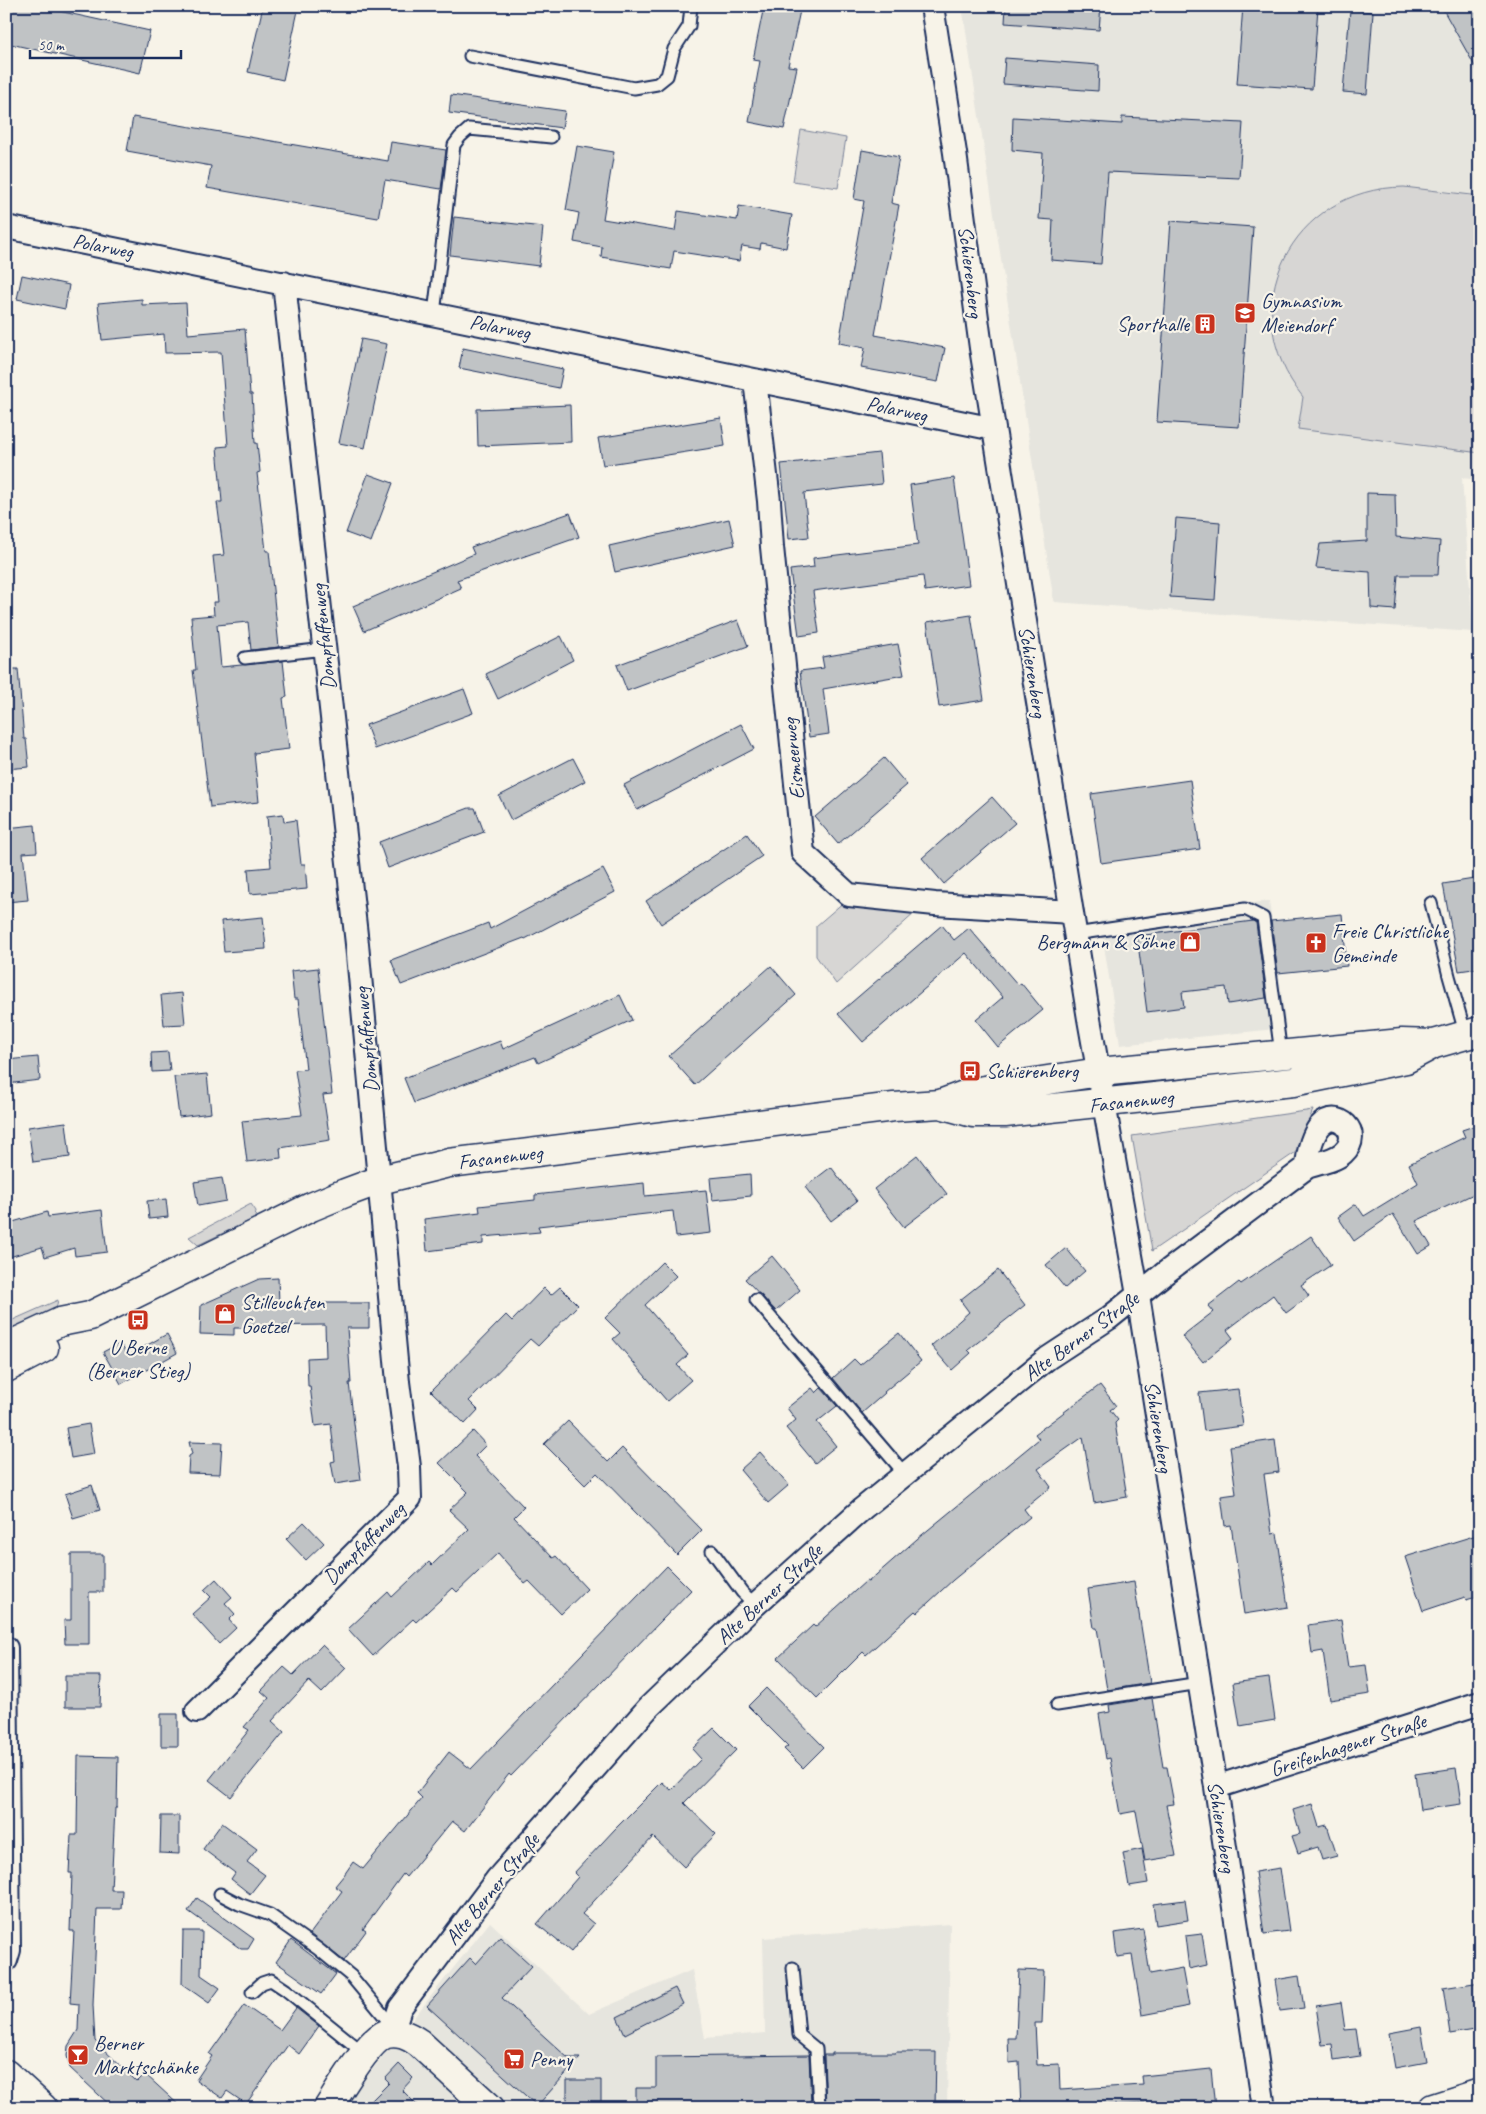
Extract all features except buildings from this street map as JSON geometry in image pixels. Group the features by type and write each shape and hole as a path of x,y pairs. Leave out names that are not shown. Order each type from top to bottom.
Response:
{"main road":[{"path":"1321,1064 1402,1043 1434,1044 1473,1034"},
{"name":"Fasanenweg","path":"6,1368 66,1337 90,1316 311,1207 380,1180 449,1163 894,1107 940,1104 972,1092 1099,1072 1281,1054 1321,1064"},
{"name":"Fasanenweg","path":"940,1104 972,1113 1005,1113 1105,1104 1266,1086 1321,1064"},
{"name":"Fasanenweg","path":"6,1347 60,1322 90,1316"},
{"path":"328,2108 376,2040 386,2034 398,2033 408,2035 419,2043 490,2108"},
{"path":"6,2074 43,2108"},
{"path":"1434,2108 1480,2093"}],"street":[{"name":"Schierenberg","path":"932,6 955,152 972,287 994,428 1075,934 1138,1295 1200,1683 1264,2108"},
{"name":"Polarweg","path":"6,227 994,428"},
{"name":"Dompfaffenweg","path":"196,1711 410,1498 409,1466 397,1373 357,944 284,283"},
{"name":"Eismeerweg","path":"755,380 769,501 803,853 849,895 934,904 1072,912"},
{"name":"Alte Berner Straße","path":"398,2033 396,2020 400,2008 497,1879 648,1708 755,1605 862,1509 1048,1358 1109,1318 1307,1166"},
{"path":"6,1648 9,1950 6,1960"},
{"name":"Greifenhagener Straße","path":"1216,1787 1480,1703"}],"lane":[{"path":"470,56 634,88 657,84 667,76 674,48 688,26 691,6"},
{"path":"434,314 454,145 469,130 551,137"},
{"path":"246,658 325,649"},
{"path":"1431,903 1449,976 1473,1034"},
{"path":"1075,934 1245,909 1263,918 1281,1054"},
{"path":"756,1300 905,1474"},
{"path":"712,1551 742,1592 755,1605"},
{"path":"1057,1705 1200,1683"},
{"path":"220,1894 239,1904 270,1915 318,1948 352,1976 398,2033"},
{"path":"793,1968 799,2035 816,2049 819,2108"},
{"path":"252,1992 262,1983 271,1980 294,1995 365,2054"}],"shaded area":[{"name":"Gymnasium Meiendorf","path":"962,6 1480,6 1480,480 1462,478 1473,632 1054,602"},
{"path":"801,130 846,138 838,188 793,181"},
{"path":"1404,187 1480,196 1480,453 1298,429 1303,397 1282,362 1273,327 1274,292 1284,259 1303,230 1330,208 1364,193"},
{"path":"845,901 916,912 836,984 816,956 816,926"},
{"path":"1269,901 1286,1028 1120,1045 1100,921"},
{"path":"1313,1110 1296,1152 1152,1251 1132,1136"},
{"path":"251,1204 256,1211 255,1218 198,1245 189,1237"},
{"path":"58,1300 56,1309 6,1334 6,1323"},
{"path":"490,1922 589,2014 692,1970 705,2038 765,2033 763,1938 950,1924 947,2108 342,2108"}],"place":[{"name":"Gymnasium Meiendorf","path":"1245,313"},
{"name":"Sporthalle","path":"1205,324"},
{"name":"Bergmann & Söhne","path":"1190,942"},
{"name":"Freie Christliche Gemeinde","path":"1316,943"},
{"name":"Schierenberg","path":"970,1071"},
{"name":"Stilleuchten Goetzel","path":"225,1314"},
{"name":"U Berne (Berner Stieg)","path":"138,1320"},
{"name":"Berner Marktschänke","path":"78,2055"},
{"name":"Penny","path":"514,2059"}]}
